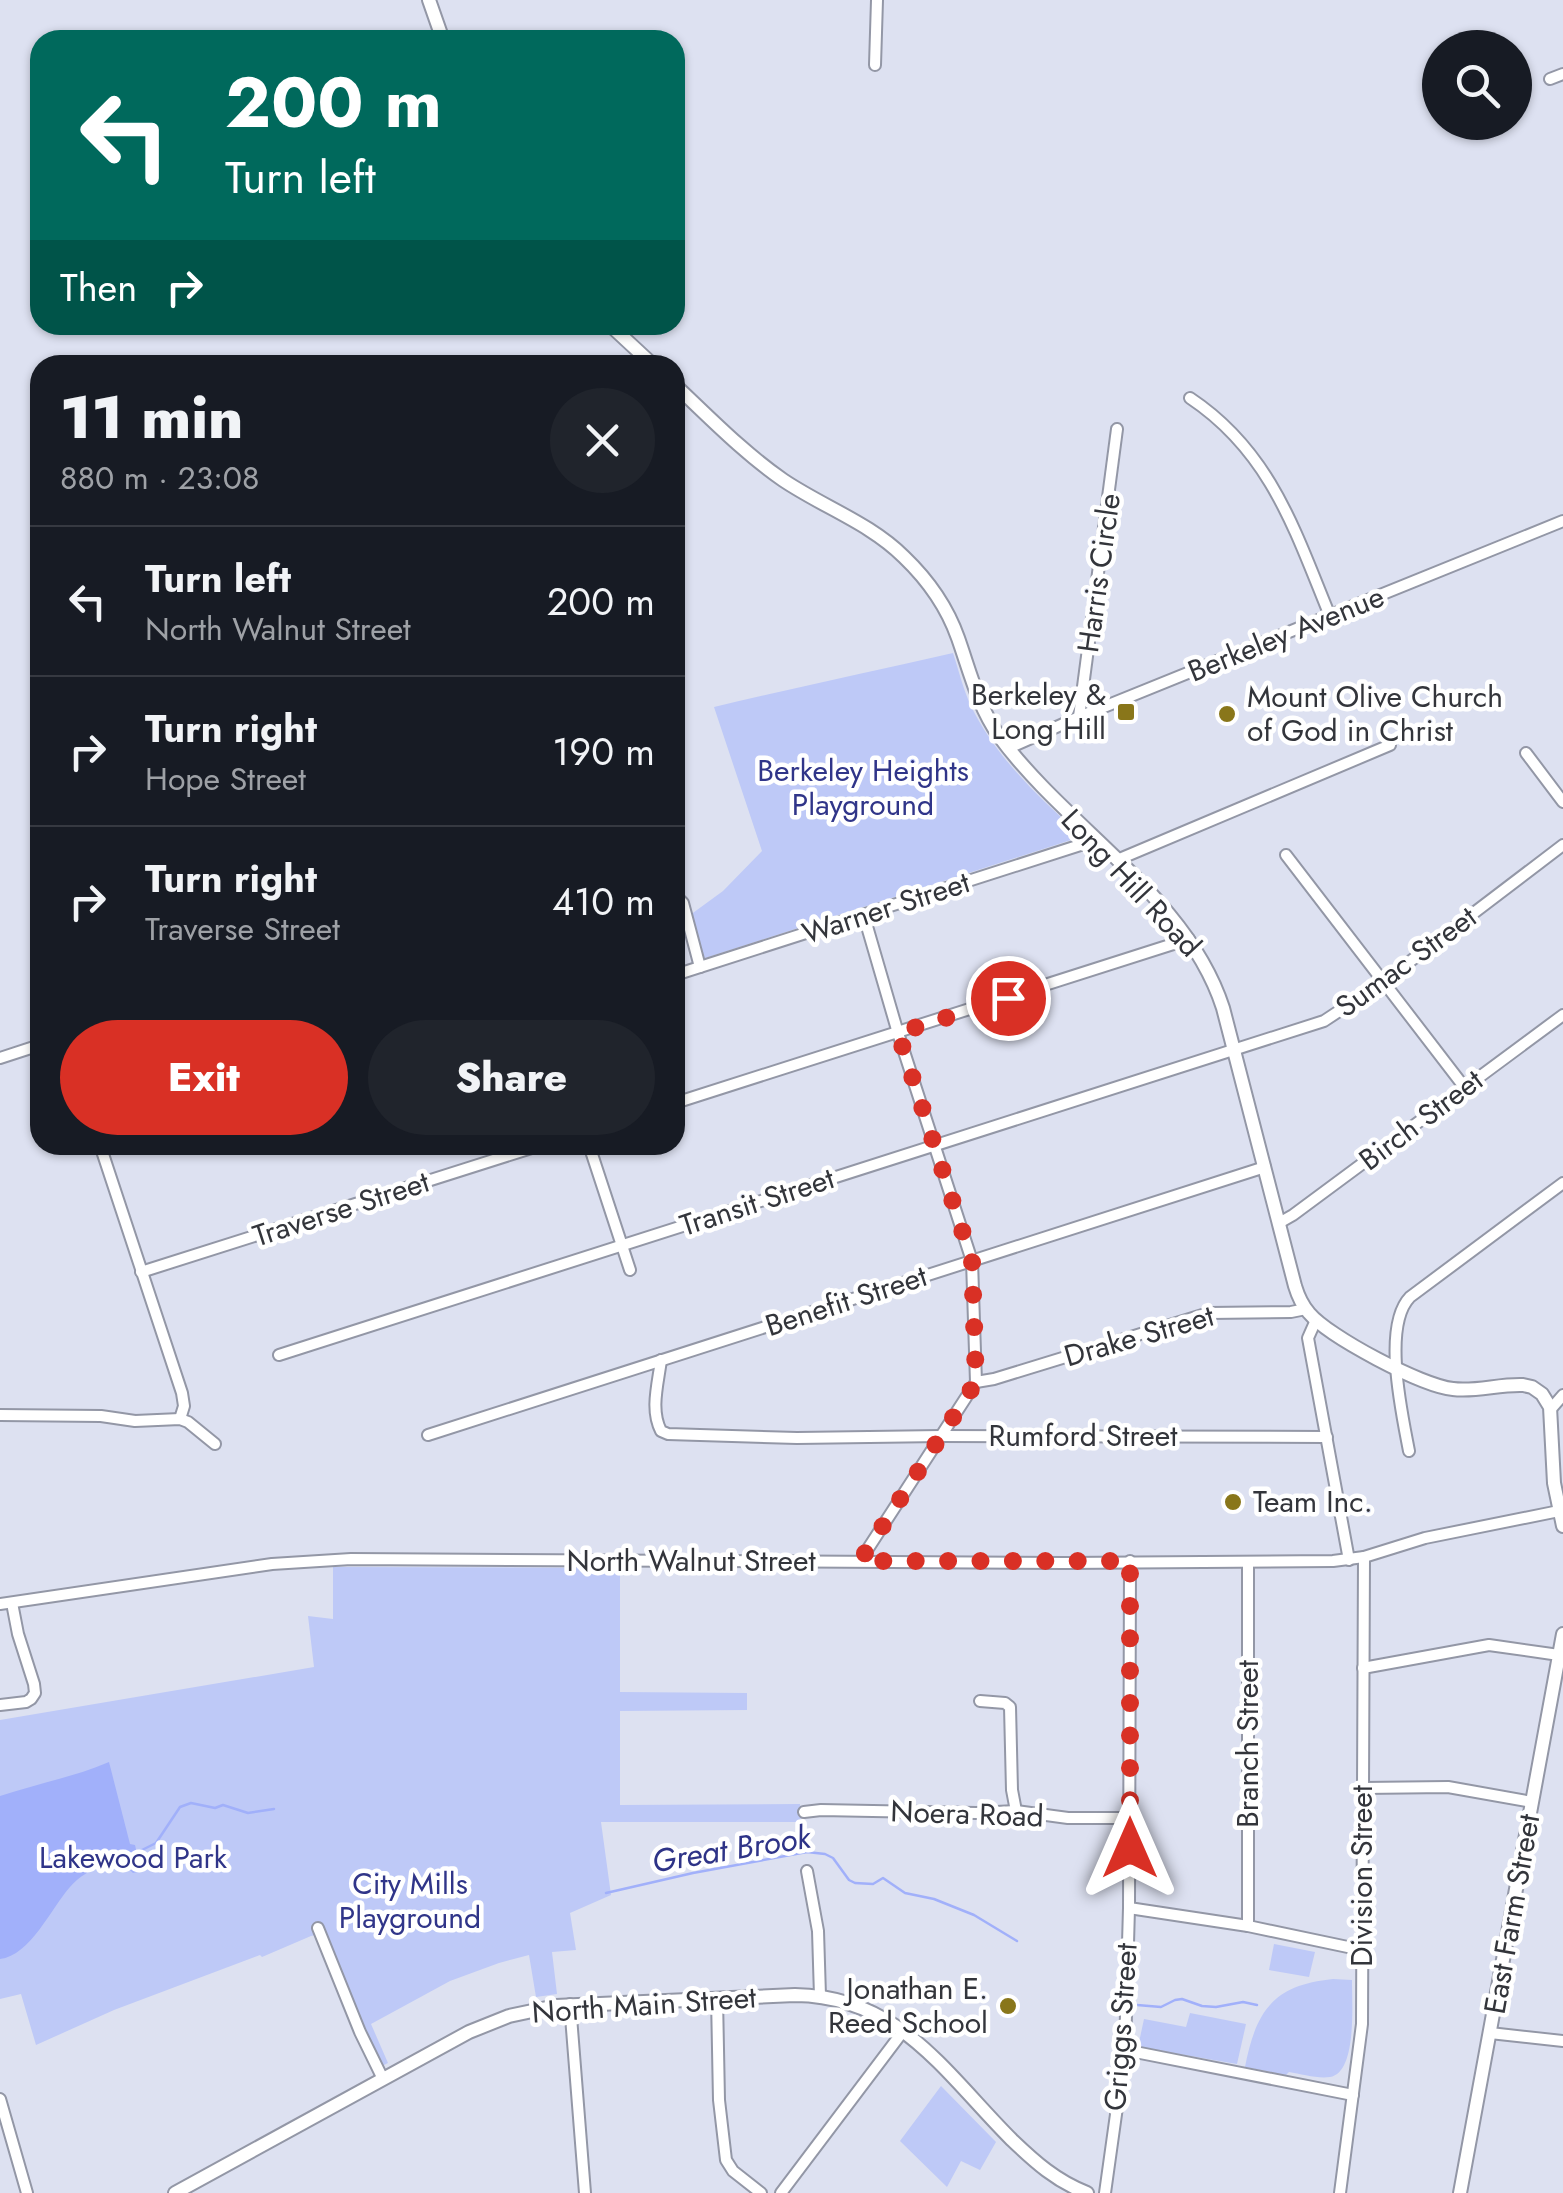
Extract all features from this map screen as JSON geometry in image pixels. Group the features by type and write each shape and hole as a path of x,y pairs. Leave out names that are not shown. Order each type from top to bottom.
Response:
{"main road":[{"path":"429,0 440,30"},
{"path":"621,335 642,355"},
{"name":"Long Hill Road","path":"685,394 767,468 884,539 922,576 949,618 982,708 1009,748 1189,939 1214,980 1297,1292 1306,1309 1316,1320 1426,1383 1455,1390 1528,1385 1546,1398 1550,1410"},
{"path":"1550,1410 1553,1471 1563,1526"},
{"name":"East Farm Street","path":"1460,2193 1563,1634"},
{"name":"North Main Street","path":"175,2193 490,2023 570,2004 794,1995 820,1996 862,2008 904,2030 1061,2188 1087,2193"}],"street":[{"path":"875,65 877,0"},
{"path":"1550,80 1563,74"},
{"path":"1190,398 1232,432 1284,504 1330,616"},
{"name":"Harris Circle","path":"1080,717 1117,429"},
{"name":"Berkeley Avenue","path":"1009,748 1563,522"},
{"path":"1117,860 1390,745"},
{"path":"1526,753 1563,802"},
{"name":"Warner Street","path":"685,972 1096,840"},
{"name":"Sumac Street","path":"1235,1050 1324,1021 1383,982 1563,845"},
{"path":"1286,854 1464,1088"},
{"path":"685,911 700,967"},
{"path":"860,1561 976,1382 972,1261 864,916"},
{"path":"685,1100 1189,939"},
{"name":"Birch Street","path":"1279,1223 1563,1015"},
{"path":"0,1058 30,1048"},
{"name":"Transit Street","path":"279,1356 1235,1050"},
{"path":"103,1155 182,1393 180,1419"},
{"name":"Traverse Street","path":"141,1272 510,1155"},
{"path":"592,1155 630,1270"},
{"name":"Benefit Street","path":"428,1436 1264,1167"},
{"path":"1408,1452 1396,1368 1400,1314 1406,1300 1563,1184"},
{"name":"Drake Street","path":"976,1382 1209,1313 1306,1309"},
{"path":"1316,1320 1308,1338 1349,1560"},
{"name":"Rumford Street","path":"661,1360 654,1412 660,1431 668,1434 797,1438 1327,1437"},
{"path":"1550,1410 1563,1395"},
{"path":"0,1415 180,1419 215,1444"},
{"name":"North Walnut Street","path":"6,1604 307,1561 371,1558 1349,1560 1416,1540 1559,1510"},
{"name":"Division Street","path":"1340,2193 1362,2024 1364,1557"},
{"name":"Griggs Street","path":"1105,2193 1125,2050 1130,1561"},
{"name":"Branch Street","path":"1248,1562 1248,1926"},
{"path":"0,1705 33,1698 34,1684 6,1604"},
{"path":"1363,1668 1489,1645 1559,1655"},
{"path":"980,1701 1008,1704 1016,1812"},
{"path":"1363,1788 1448,1787 1532,1802"},
{"name":"Noera Road","path":"804,1812 1016,1812 1130,1818"},
{"path":"807,1871 818,1935 820,1996"},
{"path":"1129,1908 1248,1926 1362,1950"},
{"path":"318,1928 383,2079"},
{"path":"717,1998 726,2160 736,2174 761,2193"},
{"path":"570,2004 584,2193"},
{"path":"781,2193 904,2030"},
{"path":"1490,2033 1563,2041"},
{"path":"1125,2050 1353,2095"},
{"path":"0,2099 27,2193"}],"green space":[{"name":"Berkeley Heights Playground","path":"953,653 968,700 991,741 1030,787 1074,829 1074,839 699,960 686,918 723,891 762,851 714,707"},
{"name":"Lakewood Park","path":"333,1567 620,1568 620,1692 747,1693 747,1710 620,1711 620,1805 800,1804 801,1822 601,1822 611,1895 570,1913 576,1950 552,1952 557,1994 536,1997 529,1955 450,1981 371,2024 388,2063 382,2066 324,1933 114,2010 36,2045 21,1994 0,1999 0,1720 314,1667 308,1616 333,1619"},
{"path":"1274,1944 1315,1952 1309,1977 1269,1970"},
{"path":"1333,1979 1352,1980 1349,2051 1339,2073 1330,2077 1289,2072 1286,2075 1245,2067 1255,2030 1271,2004 1295,1987"},
{"path":"1190,2013 1246,2024 1237,2064 1138,2047 1144,2019 1186,2027"},
{"path":"941,2086 996,2142 980,2170 961,2161 947,2187 900,2141"}],"shaded area":[{"path":"109,1762 141,1871 133,1873 127,1867 102,1863 73,1883 31,1940 11,1956 0,1959 0,1796"}],"waterway":[{"path":"136,1853 156,1843 180,1807 191,1803 215,1808 223,1805 248,1813 274,1809"},
{"name":"Great Brook","path":"606,1893 807,1852 825,1854 855,1883 873,1884 883,1878 905,1893 934,1899 974,1915 1017,1941"},
{"name":"Great Brook","path":"1137,2005 1161,2007 1182,1999 1202,2006 1243,2002 1257,2005"}],"place":[{"name":"Berkeley & Long Hill","path":"1126,712"},
{"name":"Mount Olive Church of God in Christ","path":"1227,714"},
{"name":"Team Inc.","path":"1233,1502"},
{"name":"Jonathan E. Reed School","path":"1008,2006"}],"route":[{"path":"1008,998 898,1033 972,1261 976,1382 860,1561 1130,1561 1130,1848"}],"park label":[{"name":"City Mills Playground","path":"410,1901"}]}
